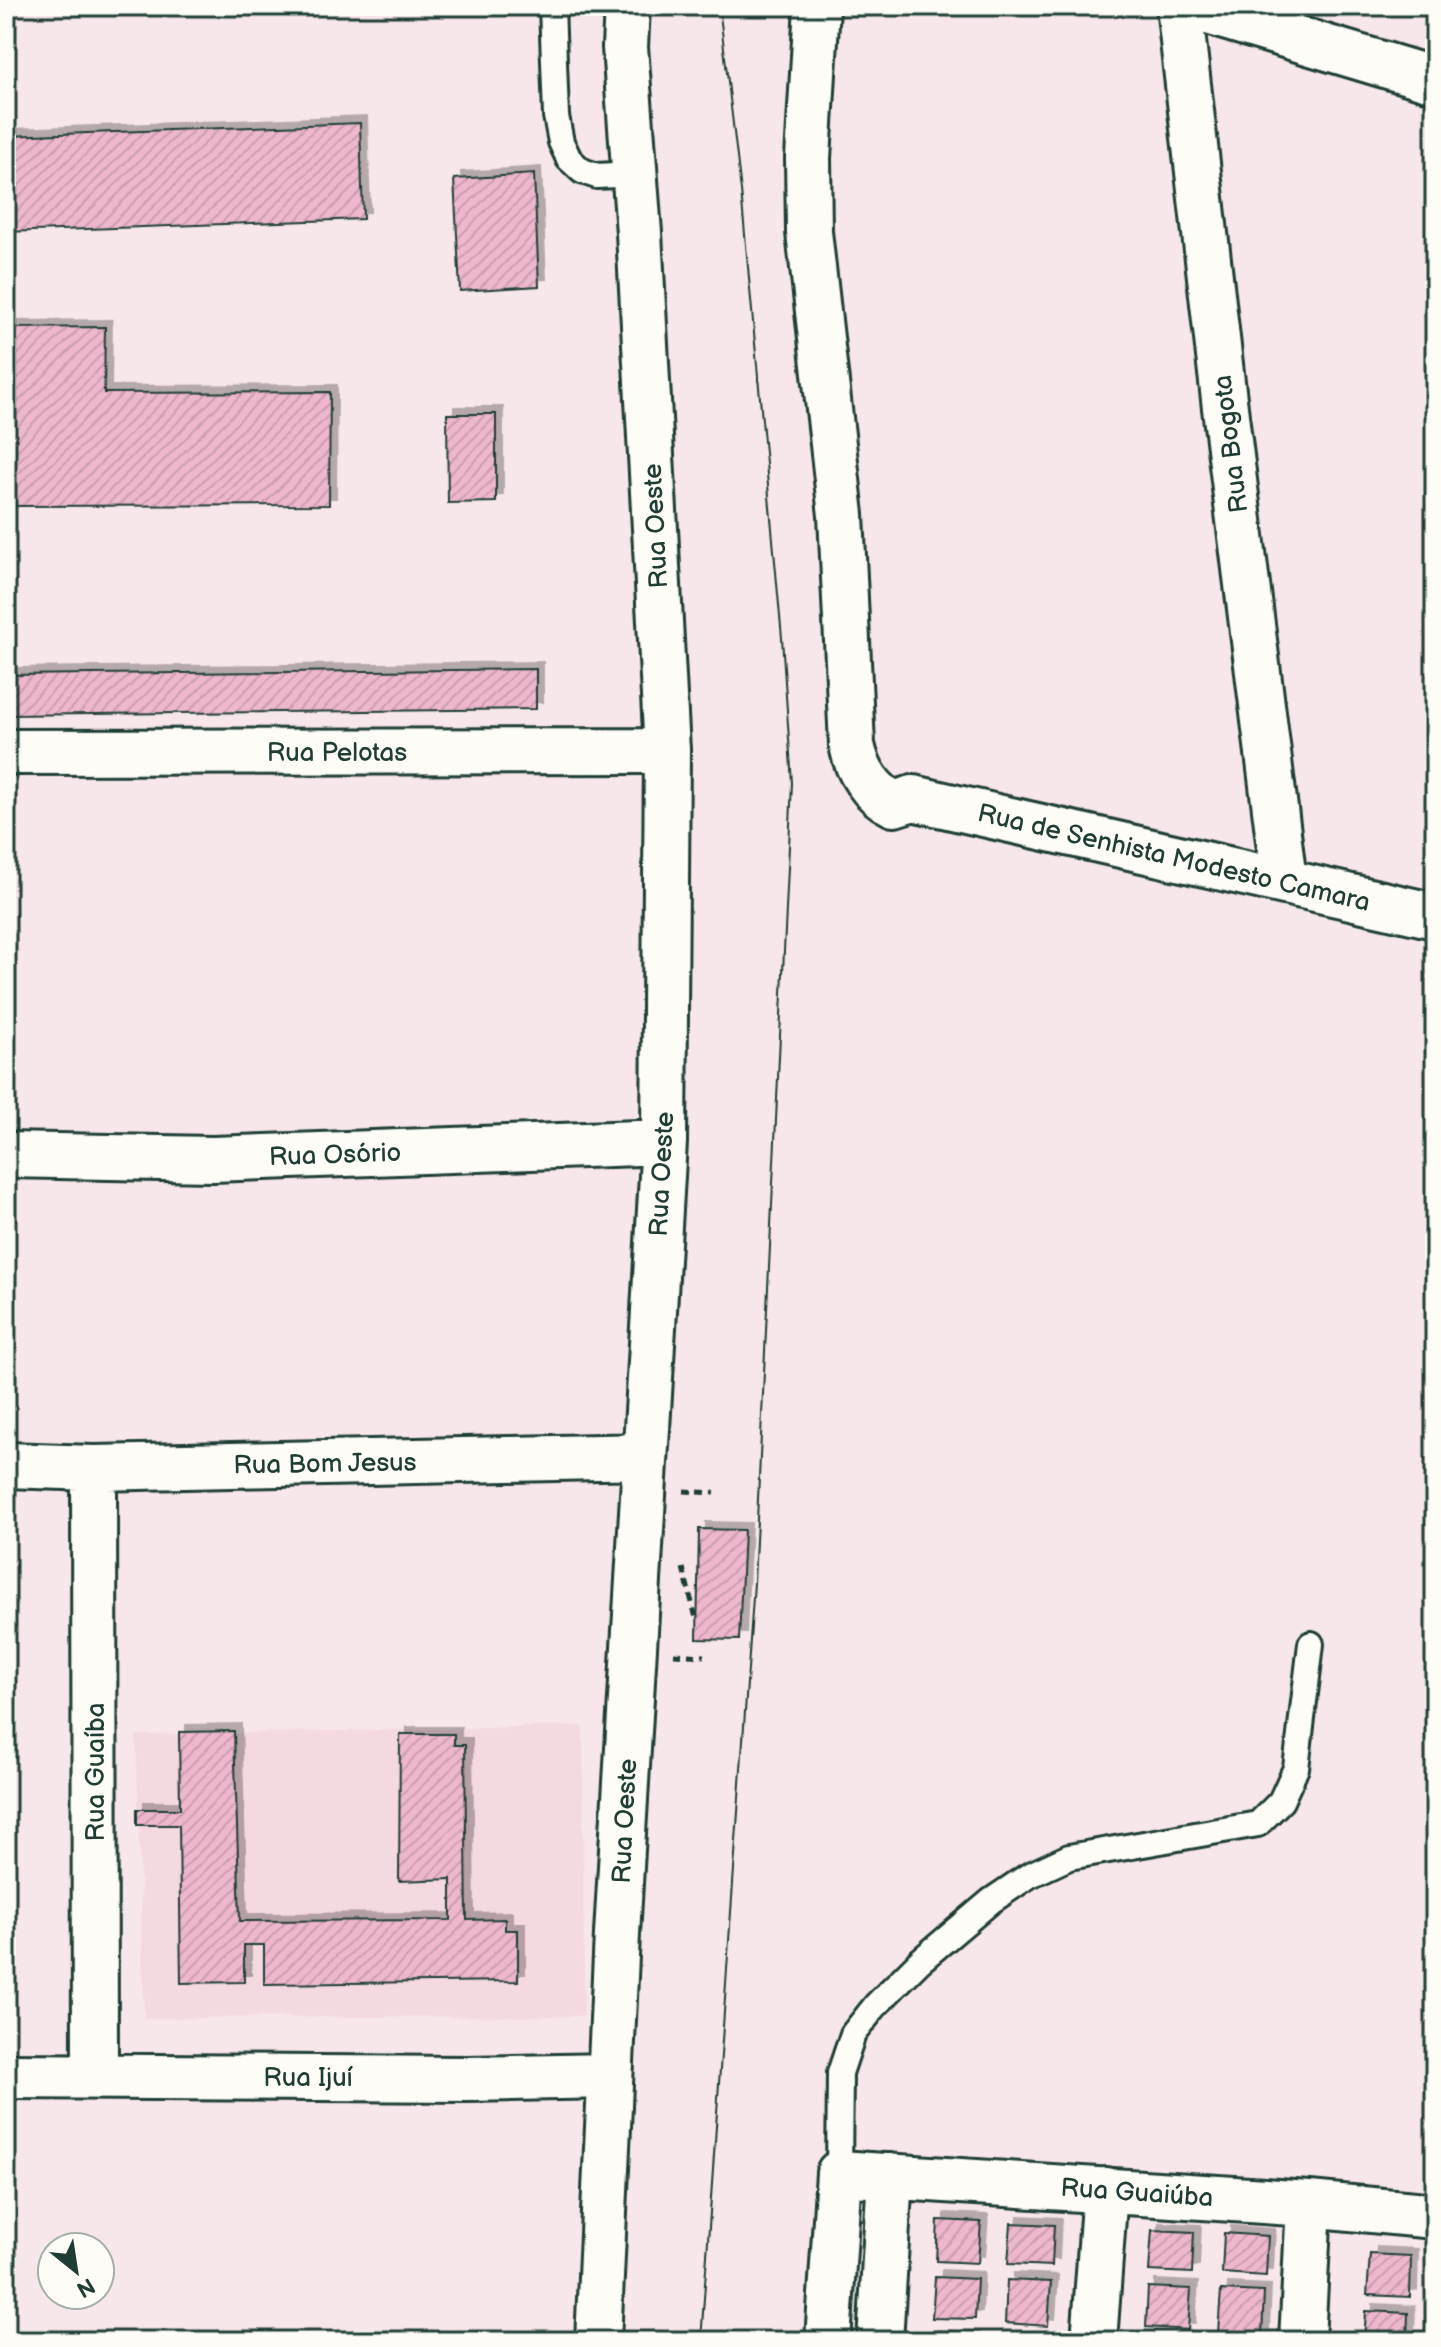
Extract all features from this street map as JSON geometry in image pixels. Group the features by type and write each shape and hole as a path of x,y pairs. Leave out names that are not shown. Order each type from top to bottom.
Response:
{"street":[{"name":"Rua Oeste","path":"598,2341 609,2076 664,1142 667,751 625,47 627,6"},
{"name":"Rua de Senhista Modesto Camara","path":"817,6 808,158 809,232 841,515 852,745 868,783 885,800 894,804 913,798 1435,916"},
{"name":"Rua Bogota","path":"1179,6 1284,881"},
{"path":"1188,6 1435,80"},
{"name":"Rua Pelotas","path":"6,752 667,751"},
{"name":"Rua Osório","path":"6,1155 213,1159 664,1142"},
{"name":"Rua Bom Jesus","path":"6,1465 94,1468 645,1456"},
{"name":"Rua Guaíba","path":"94,1468 95,2075"},
{"name":"Rua Ijuí","path":"6,2076 467,2079 609,2076"},
{"path":"828,2341 839,2173"},
{"name":"Rua Guaiúba","path":"839,2173 1309,2204 1435,2216"},
{"path":"880,2341 890,2176"},
{"path":"1094,2341 1105,2190"},
{"path":"1302,2341 1309,2204"}],"lane":[{"path":"552,6 556,116 561,142 569,159 582,171 597,176 634,174"},
{"path":"839,2173 840,2073 853,2034 876,2005 920,1961 991,1901 1028,1876 1069,1857 1258,1824 1281,1801 1296,1768 1311,1644"}],"shaded area":[{"path":"583,1726 584,2016 144,2018 136,1735"}],"building":[{"path":"55,6 140,6 55,10"},
{"path":"360,123 363,219 6,232 6,136"},
{"path":"534,174 539,286 460,291 454,179"},
{"path":"105,327 104,393 330,392 329,505 6,506 6,328"},
{"path":"447,414 496,414 496,502 448,503"},
{"path":"536,669 536,709 6,715 6,675"},
{"path":"699,1529 744,1530 739,1640 697,1639"},
{"path":"234,1731 240,1921 451,1920 451,1879 399,1881 400,1734 454,1734 454,1745 465,1745 467,1920 505,1919 505,1930 518,1930 518,1981 264,1984 264,1945 244,1945 244,1982 181,1983 179,1825 137,1825 137,1809 180,1809 179,1732"},
{"path":"938,2220 981,2222 978,2263 936,2261"},
{"path":"1011,2223 1054,2225 1052,2266 1008,2264"},
{"path":"1152,2230 1194,2232 1192,2273 1149,2271"},
{"path":"1224,2233 1268,2236 1266,2276 1222,2273"},
{"path":"1370,2254 1411,2256 1410,2297 1367,2295"},
{"path":"935,2277 977,2279 975,2319 932,2318"},
{"path":"1007,2280 1051,2282 1048,2326 1005,2323"},
{"path":"1148,2287 1191,2289 1188,2330 1146,2327"},
{"path":"1221,2290 1264,2292 1262,2336 1218,2333"},
{"path":"1366,2311 1408,2313 1407,2341 1364,2341"},
{"path":"930,2337 973,2339 930,2341"}],"tram line":[{"path":"701,2341 754,1583 792,783 782,638 741,191 719,6"}]}
